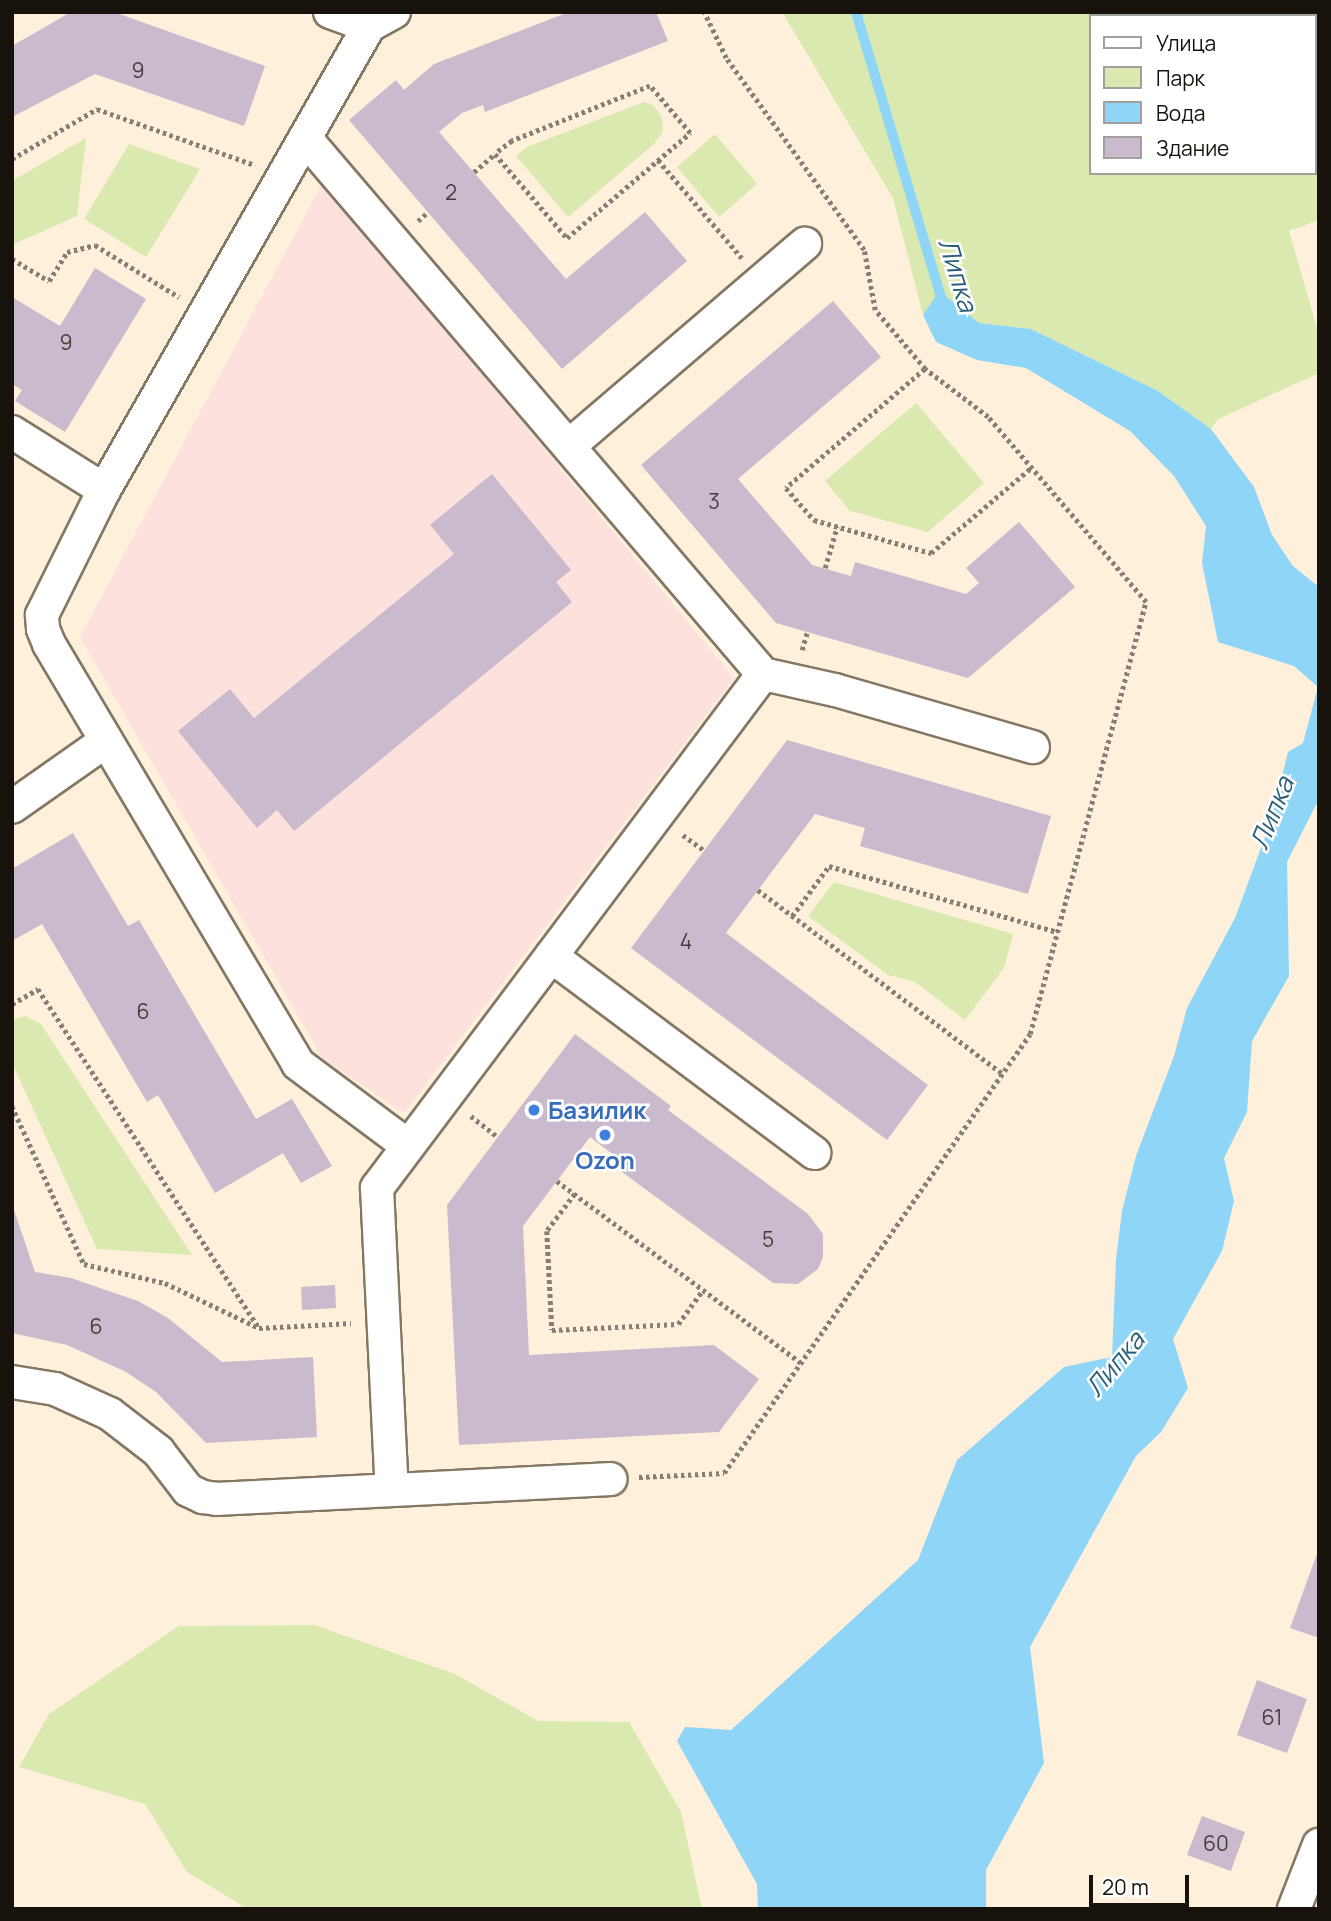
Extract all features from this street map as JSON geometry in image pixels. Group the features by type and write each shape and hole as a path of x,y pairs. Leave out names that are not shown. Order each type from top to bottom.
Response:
{"street":[{"path":"330,12 382,19 305,138 204,312 104,490 42,615 43,629 49,644 298,1064 408,1146"},
{"path":"305,138 763,674 835,690 1033,747"},
{"path":"569,446 806,244"},
{"path":"12,432 104,490"},
{"path":"392,1490 377,1188 763,674"},
{"path":"12,807 106,741"},
{"path":"551,956 814,1153"},
{"path":"12,1382 55,1389 110,1413 158,1451 188,1490 202,1497 217,1499 610,1479"},
{"path":"1294,1909 1319,1845"}],"path":[{"path":"610,1479 724,1473 1030,1034 1146,602 988,416 925,369 875,310 863,250 726,58 704,12"},
{"path":"474,172 512,141 650,86 690,133 567,238 495,155"},
{"path":"12,159 97,109 283,175"},
{"path":"658,160 762,281"},
{"path":"12,259 49,281 67,252 95,245 204,312"},
{"path":"925,369 786,488 814,520 931,553 1031,468"},
{"path":"825,568 837,527"},
{"path":"792,916 829,866 1058,932"},
{"path":"758,890 1003,1074"},
{"path":"12,1004 38,989 259,1328"},
{"path":"12,1105 84,1264 165,1283 259,1328 384,1321"},
{"path":"557,1181 801,1363"},
{"path":"575,1194 547,1231 552,1330 678,1324 703,1290"}],"shaded area":[{"path":"323,182 734,678 404,1113 323,1059 80,637"}],"green space":[{"path":"782,12 1319,12 1319,220 1289,231 1319,335 1319,373 1218,419 1211,429 1158,391 1031,329 979,323 939,292 923,315 893,198"},
{"path":"644,102 653,105 662,117 663,132 654,144 568,217 516,156 527,147"},
{"path":"715,134 757,184 719,217 677,167"},
{"path":"86,138 77,216 12,245 12,181"},
{"path":"129,144 200,169 146,257 84,219"},
{"path":"916,403 984,483 928,532 850,511 825,481"},
{"path":"834,882 1013,934 1004,968 965,1020 915,982 888,975 808,916"},
{"path":"25,1016 41,1024 192,1255 97,1249 12,1063 12,1020"},
{"path":"314,1625 455,1674 538,1721 629,1722 681,1812 702,1909 248,1909 187,1872 145,1804 19,1767 49,1714 179,1626"}],"water":[{"path":"939,291 979,323 1031,329 1158,391 1211,429 1254,487 1272,535 1293,566 1319,587 1319,799 1287,862 1289,976 1252,1041 1247,1112 1224,1158 1234,1201 1222,1251 1173,1339 1188,1388 1161,1432 1136,1456 1030,1647 1044,1763 986,1870 986,1909 758,1909 757,1884 677,1741 685,1727 731,1730 918,1560 957,1460 1064,1367 1112,1357 1116,1259 1122,1211 1136,1156 1174,1056 1187,1008 1235,918 1271,821 1288,752 1303,743 1318,687 1294,666 1218,642 1202,563 1206,526 1174,476 1130,431 1026,368 977,360 936,342 923,315"}],"building":[{"path":"71,12 114,12 265,66 244,126 95,74 12,117 12,46"},
{"path":"569,12 656,12 668,41 485,112 483,105 462,113 439,132 566,279 645,212 687,261 562,369 349,120 396,80 404,90 434,64"},
{"path":"95,268 146,299 65,432 15,401 22,390 12,384 12,297 60,326"},
{"path":"833,301 881,357 738,479 812,565 851,576 855,562 966,594 979,583 966,568 1019,522 1075,587 968,678 776,623 641,465"},
{"path":"492,474 571,570 556,582 572,602 294,831 277,810 257,828 178,731 230,689 254,718 454,554 430,525"},
{"path":"787,740 1051,816 1028,894 860,846 865,828 815,814 726,933 928,1085 887,1140 631,948"},
{"path":"73,833 128,926 139,920 256,1119 292,1099 332,1166 301,1183 283,1153 215,1193 158,1095 147,1102 42,924 12,941 12,869"},
{"path":"575,1034 671,1106 668,1110 808,1214 823,1234 823,1257 818,1269 798,1284 773,1283 622,1172 627,1165 590,1137 523,1226 529,1355 714,1345 759,1379 719,1432 459,1445 447,1205"},
{"path":"12,1204 35,1272 71,1278 138,1301 168,1318 222,1362 313,1357 317,1437 206,1443 156,1392 126,1372 67,1345 12,1333"},
{"path":"335,1285 336,1308 302,1310 301,1287"},
{"path":"1319,1551 1319,1638 1290,1628"},
{"path":"1257,1680 1307,1699 1287,1753 1237,1735"},
{"path":"1202,1816 1245,1832 1231,1871 1187,1855"}],"waterway":[{"name":"Липка","path":"856,12 943,303"}],"place":[{"name":"Базилик","path":"534,1110"},
{"name":"Ozon","path":"605,1135"}]}
